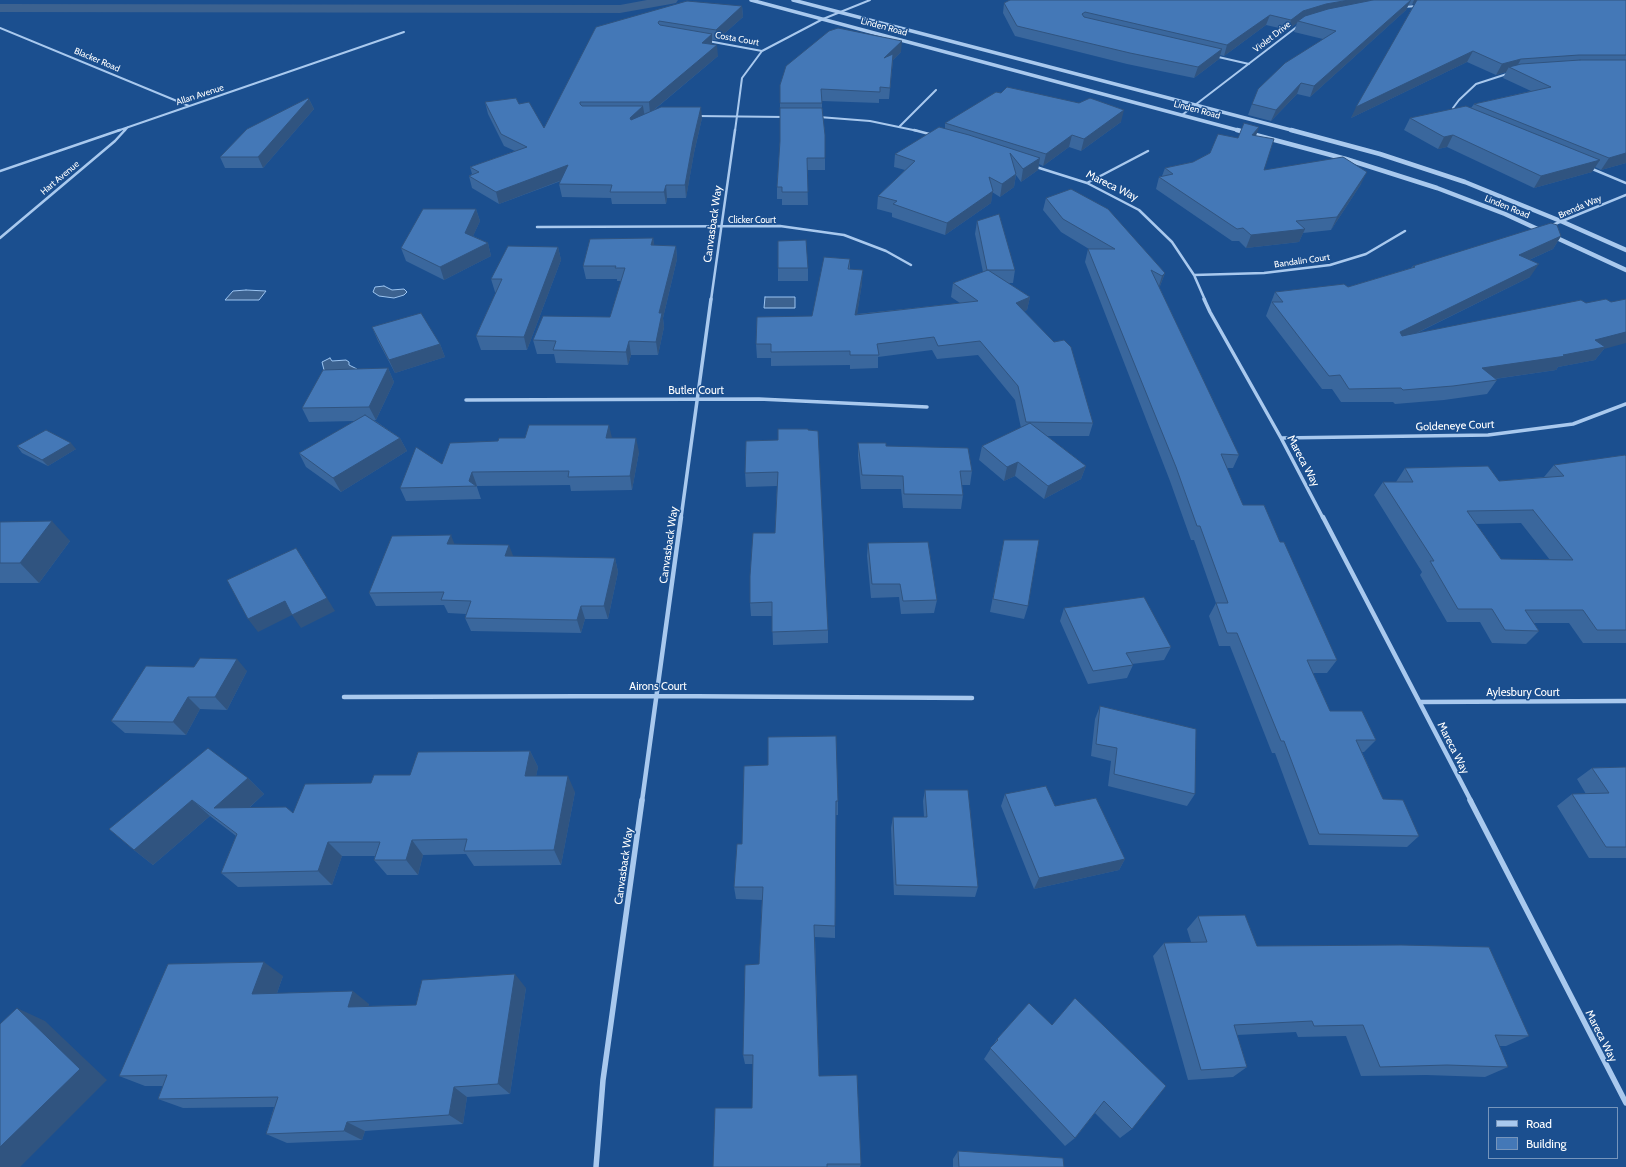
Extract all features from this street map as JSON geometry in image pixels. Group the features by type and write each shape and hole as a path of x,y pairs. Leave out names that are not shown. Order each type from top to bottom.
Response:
{"street":[{"name":"Linden Road","path":"751,0 1346,159 1392,173 1437,188 1540,230 1626,270"},
{"name":"Linden Road","path":"793,0 1196,104 1380,154 1465,182 1563,222 1626,250"},
{"name":"Canvasback Way","path":"596,1167 603,1080 742,78 762,51 823,19 870,0"},
{"path":"1400,7 1423,6"},
{"name":"Violet Drive","path":"1182,115 1300,24"},
{"name":"Blacker Road","path":"0,28 189,106"},
{"name":"Allan Avenue","path":"0,171 404,32"},
{"name":"Costa Court","path":"700,40 762,51"},
{"path":"1211,55 1249,64"},
{"path":"1462,116 1453,108 1459,100 1476,84 1514,72"},
{"path":"900,126 936,90"},
{"path":"691,116 788,117"},
{"path":"810,117 848,118 900,126 938,136"},
{"name":"Hart Avenue","path":"0,238 119,137 128,127"},
{"path":"1087,183 1148,151"},
{"name":"Mareca Way","path":"1028,164 1087,183 1139,210 1172,242 1194,275 1210,312 1281,438 1420,702 1626,1104"},
{"path":"1589,167 1626,183"},
{"name":"Brenda Way","path":"1540,230 1563,222 1626,195"},
{"name":"Clicker Court","path":"537,227 780,226 844,235 886,251 911,265"},
{"name":"Bandalin Court","path":"1194,275 1264,273 1330,265 1366,254 1405,231"},
{"name":"Butler Court","path":"466,400 758,399 927,406"},
{"name":"Goldeneye Court","path":"1281,438 1488,435 1573,424 1626,404"},
{"name":"Airons Court","path":"344,697 657,696 972,698"},
{"name":"Aylesbury Court","path":"1420,702 1626,702"}],"water":[{"path":"384,286 392,290 404,289 407,292 404,295 394,298 379,296 373,292 375,287"},
{"path":"233,291 266,291 259,300 225,300"},
{"path":"765,297 795,297 795,308 764,308"},
{"path":"330,358 332,361 346,360 349,362 349,365 357,369 356,372 324,370 322,362"}],"building":[{"path":"1010,0 1349,0 1326,4 1303,11 1291,20 1270,15 1227,45 1085,12 1082,14 1084,17 1222,49 1198,67 1130,53 1017,26 1004,3"},
{"path":"1373,0 1411,0 1314,86 1301,83 1276,110 1252,104 1258,89 1285,63 1336,31 1298,21 1305,16 1328,9"},
{"path":"1417,0 1626,0 1626,55 1579,55 1521,59 1502,64 1473,51 1356,107"},
{"path":"687,1 742,6 716,30 659,21 658,23 660,25 712,34 702,43 717,45 649,102 580,102 582,106 643,106 630,118 631,120 661,107 701,107 685,185 666,185 664,192 610,192 612,185 559,184 568,165 496,192 469,176 479,172 470,167 527,147 501,134 485,102 516,98 519,104 529,102 544,128 596,27"},
{"path":"838,28 902,41 884,58 893,54 890,88 880,87 880,92 821,89 822,103 780,103 780,85 786,66 829,31"},
{"path":"1580,60 1626,60 1626,153 1609,158 1474,104 1551,87 1509,67 1521,64"},
{"path":"1007,87 1079,103 1090,98 1124,110 1084,139 1072,135 1046,154 945,123 996,92 1001,93"},
{"path":"308,98 309,99 258,157 220,157 247,129"},
{"path":"1466,106 1600,160 1541,176 1453,135 1444,137 1410,118"},
{"path":"780,108 822,108 825,135 825,158 807,158 808,192 782,192 782,187 777,187 780,141"},
{"path":"1244,123 1259,127 1252,135 1274,139 1264,170 1343,157 1367,172 1337,217 1296,221 1305,229 1251,235 1243,228 1237,229 1159,177 1173,174 1165,168 1193,162 1210,153 1218,134 1238,138"},
{"path":"939,127 1040,158 1023,169 1010,153 1016,174 1002,184 989,177 993,191 947,223 893,204 897,201 878,196 915,161 895,154"},
{"path":"1071,189 1108,209 1165,273 1162,276 1151,270 1239,455 1221,454 1243,505 1264,505 1280,542 1284,542 1337,660 1307,660 1330,711 1362,711 1376,740 1356,740 1383,799 1403,800 1419,836 1319,834 1284,741 1281,741 1237,633 1227,633 1216,603 1228,603 1200,526 1197,526 1176,467 1088,249 1115,249 1063,219 1046,198"},
{"path":"423,209 476,209 465,233 488,243 440,267 401,248"},
{"path":"999,214 1015,270 987,270 977,221"},
{"path":"1551,223 1557,225 1561,236 1519,255 1539,264 1400,332 1402,336 1581,300 1586,303 1606,299 1611,302 1626,299 1626,332 1595,340 1605,347 1563,355 1566,356 1482,368 1497,380 1453,386 1403,390 1401,388 1349,389 1340,375 1329,376 1272,302 1283,302 1275,292 1344,284 1348,287"},
{"path":"653,238 651,245 676,246 659,313 662,313 656,342 629,341 626,352 553,350 556,341 533,340 543,316 610,317 625,268 615,268 616,266 583,266 590,239"},
{"path":"806,240 808,268 778,268 778,241"},
{"path":"508,246 558,247 524,337 476,336 502,279 491,279"},
{"path":"824,257 850,259 848,269 863,270 855,315 978,301 953,283 988,270 1030,297 1016,303 1054,342 1064,340 1071,347 1093,423 1026,422 1018,386 980,341 938,346 934,337 877,344 879,355 850,355 850,351 771,352 771,344 756,344 757,317 812,316"},
{"path":"421,313 440,344 389,360 372,327"},
{"path":"388,368 369,407 302,408 323,370"},
{"path":"365,415 400,438 333,478 299,453"},
{"path":"1030,423 1086,466 1048,486 1018,462 1007,467 982,446"},
{"path":"529,425 609,425 606,438 636,438 630,476 568,477 569,471 472,472 469,481 476,486 400,488 416,447 442,464 450,443 498,441 499,438 525,438"},
{"path":"778,429 808,429 818,431 828,630 772,632 772,602 750,603 753,533 775,533 778,472 745,473 746,441 778,440"},
{"path":"46,430 71,443 42,460 17,446"},
{"path":"858,443 886,443 886,446 968,448 972,471 960,471 963,495 904,494 903,476 862,475"},
{"path":"1626,456 1626,630 1597,630 1583,610 1525,610 1539,631 1505,630 1492,609 1458,609 1430,561 1434,561 1383,482 1413,482 1405,468 1488,466 1499,481 1564,476 1554,465","holes":["1533,510 1573,560 1501,559 1467,511"]},
{"path":"52,521 20,563 0,563 0,522"},
{"path":"451,535 447,544 509,545 505,556 615,558 604,606 581,606 577,620 465,618 471,601 441,600 444,592 369,593 392,536"},
{"path":"1004,540 1039,540 1028,606 993,599"},
{"path":"928,542 937,600 903,601 900,584 872,584 868,543"},
{"path":"296,548 327,598 292,615 285,601 248,619 227,580"},
{"path":"1144,597 1171,647 1126,653 1133,665 1093,671 1064,608"},
{"path":"200,658 237,659 215,697 188,697 173,722 111,721 146,666 194,667"},
{"path":"1100,706 1196,729 1195,794 1114,774 1117,748 1096,744"},
{"path":"836,736 838,801 836,801 835,926 814,925 819,1076 857,1075 861,1164 827,1164 827,1167 713,1167 715,1108 752,1108 753,1055 743,1055 745,965 759,964 763,887 734,887 737,844 742,844 744,766 768,765 768,737"},
{"path":"208,748 248,778 214,808 286,807 293,813 305,784 371,783 374,775 410,775 418,752 530,751 525,776 568,776 554,850 464,851 467,839 412,840 406,860 374,860 380,842 328,842 318,871 221,873 237,834 192,800 134,850 109,829"},
{"path":"1626,767 1626,847 1606,847 1572,794 1609,793 1592,768"},
{"path":"1046,786 1055,806 1096,798 1125,859 1039,878 1005,794"},
{"path":"925,790 968,790 978,887 896,885 893,817 927,817"},
{"path":"1245,915 1257,946 1401,945 1489,947 1529,1036 1495,1035 1508,1067 1447,1065 1380,1067 1363,1025 1314,1026 1312,1021 1234,1025 1247,1067 1201,1070 1164,943 1207,942 1198,916"},
{"path":"264,962 252,994 353,991 348,1007 416,1005 422,980 515,974 498,1084 454,1087 449,1115 347,1122 344,1131 266,1134 278,1097 158,1099 167,1075 119,1076 168,964"},
{"path":"1075,998 1166,1086 1132,1129 1104,1101 1075,1138 990,1048 1029,1003 1052,1025"},
{"path":"17,1008 80,1069 0,1147 0,1024"},
{"path":"958,1151 1063,1158 1064,1167 959,1167"}],"waterway":[{"path":"0,8 620,9 671,0"}]}
